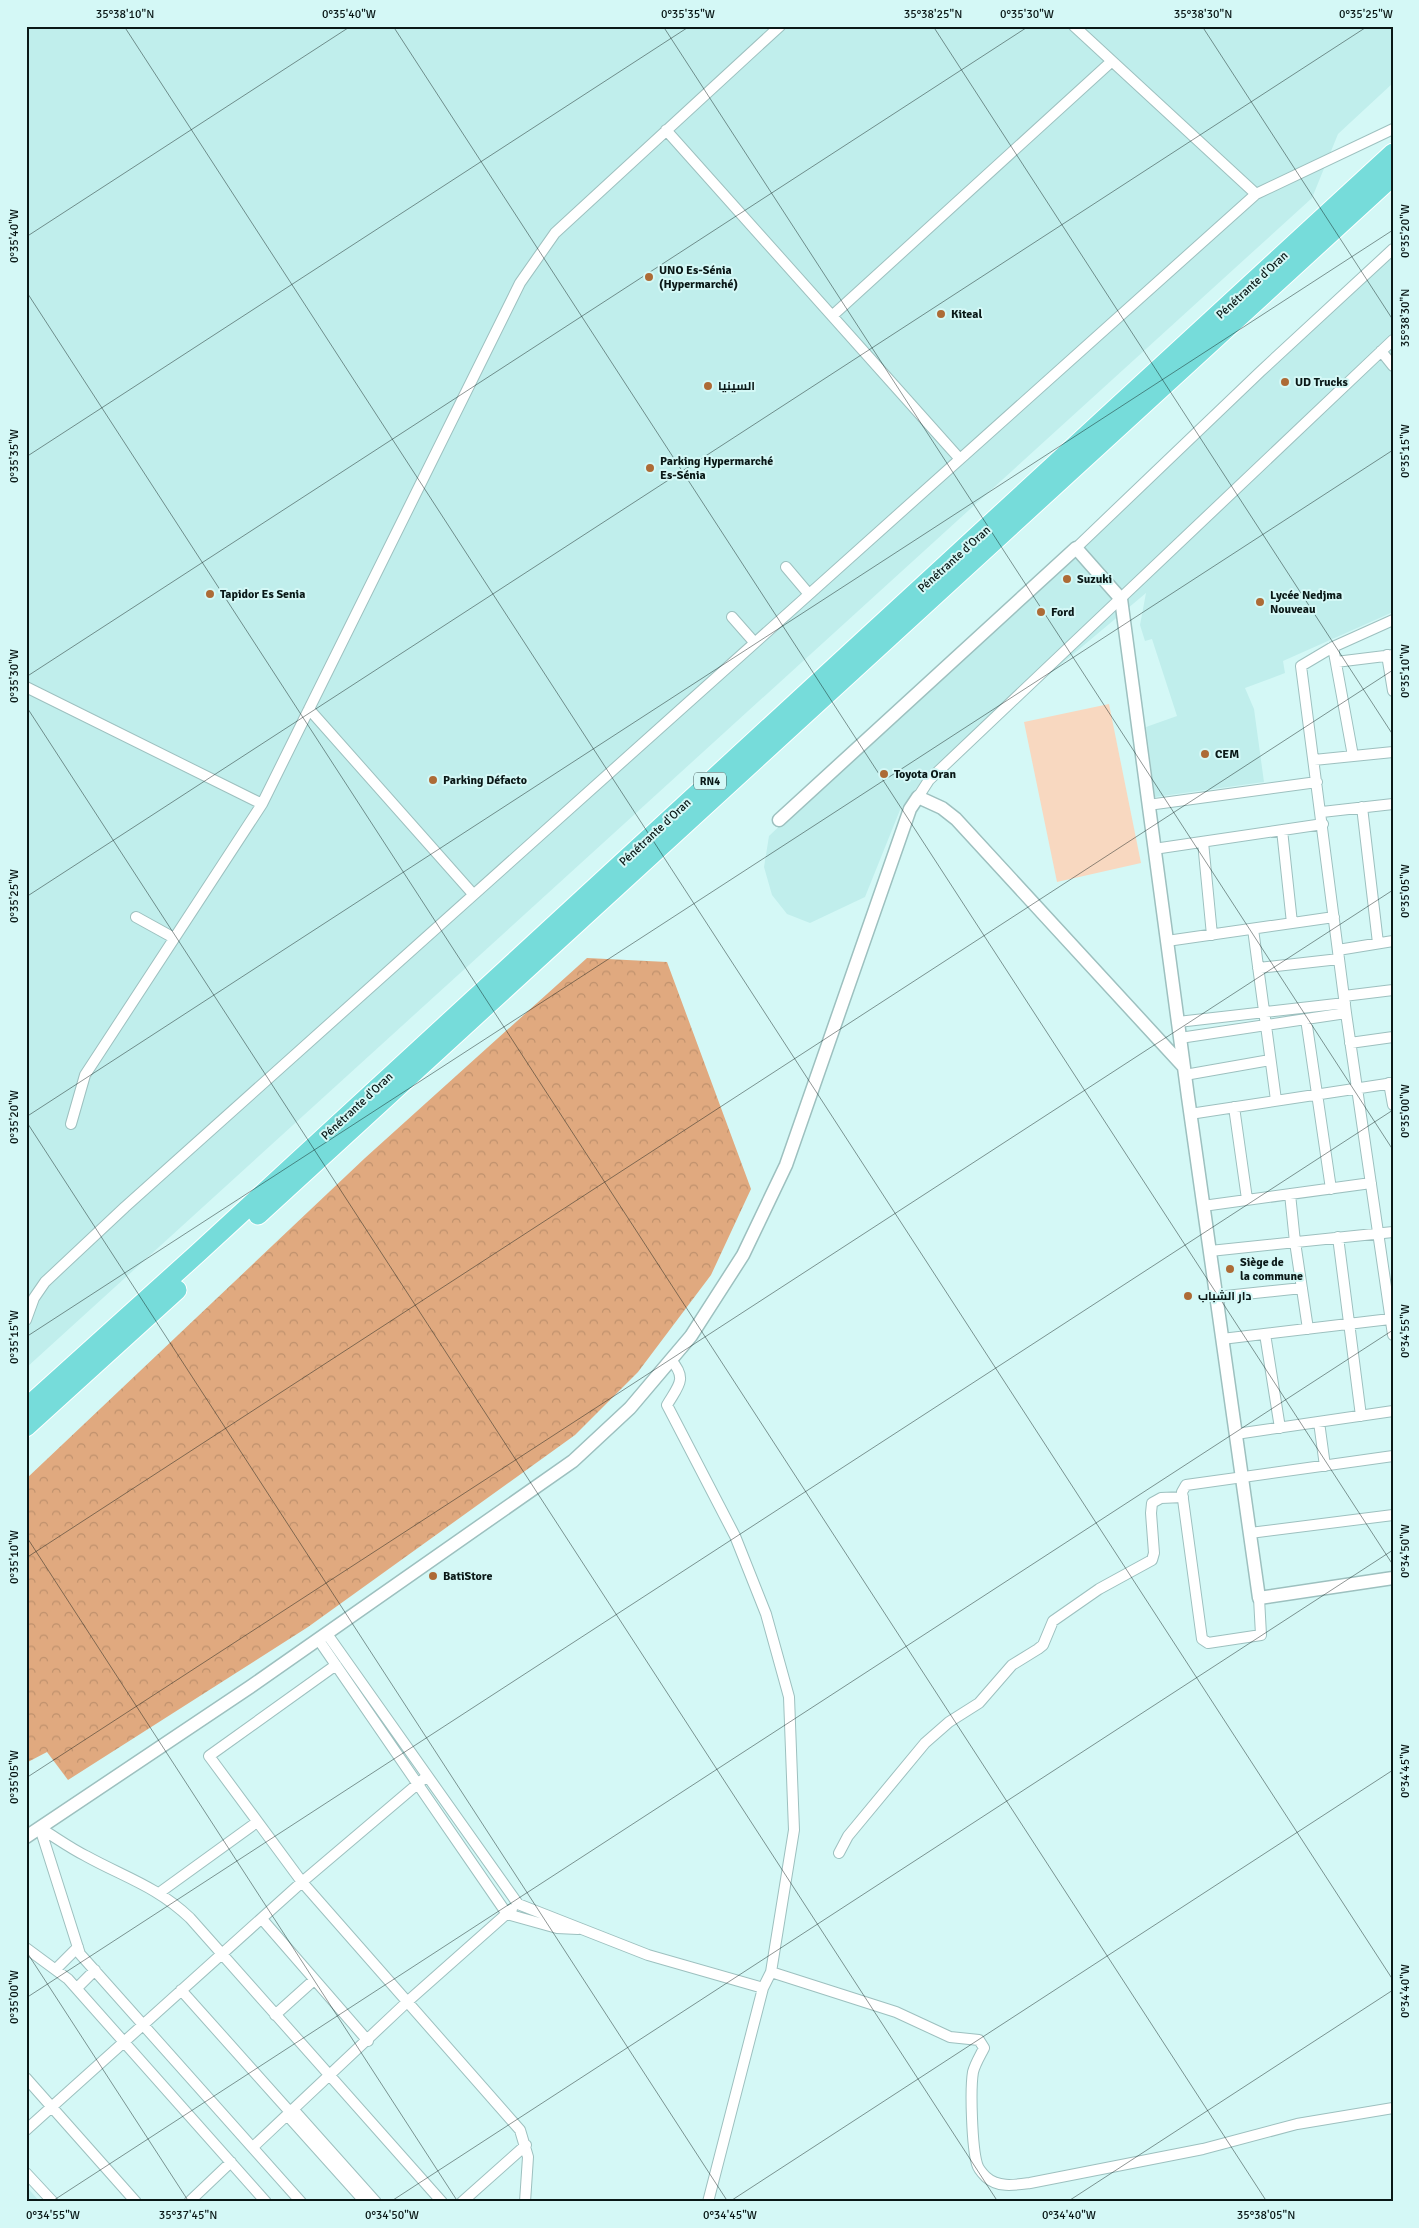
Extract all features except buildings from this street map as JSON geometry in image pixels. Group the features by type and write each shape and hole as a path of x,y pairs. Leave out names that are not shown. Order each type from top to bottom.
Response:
{"highway":[{"name":"Pénétrante d'Oran","path":"26,1408 198,1253 1393,154"},
{"name":"Pénétrante d'Oran","path":"26,1427 1393,176"}],"street":[{"path":"71,1124 85,1075 262,804 520,283 555,233 780,26"},
{"path":"1074,26 1256,194"},
{"path":"832,316 1112,61"},
{"path":"26,1320 34,1298 45,1282 132,1200 1256,194 1393,129"},
{"path":"666,130 960,458"},
{"path":"779,820 810,794 928,681 1076,548 1260,371 1393,249"},
{"path":"26,1837 323,1636 573,1461 630,1408 691,1336 743,1254 786,1165 910,809 929,780 1393,340"},
{"path":"1381,351 1393,366"},
{"path":"1076,548 1121,599 1190,1114 1210,1251 1216,1297 1236,1434 1242,1478 1259,1598 1261,1635 1208,1643 1202,1639 1183,1488 1190,1484 1242,1478 1393,1456"},
{"path":"786,568 808,593"},
{"path":"732,617 754,642"},
{"path":"1393,620 1333,647 1301,666 1322,812 1350,1043 1393,1335"},
{"path":"1333,647 1353,756"},
{"path":"1336,662 1390,655 1393,691"},
{"path":"26,687 262,804"},
{"path":"309,710 473,894"},
{"path":"1314,760 1393,752"},
{"path":"1148,805 1318,782"},
{"path":"918,797 942,808 956,820 1184,1070"},
{"path":"1322,812 1393,804"},
{"path":"1362,807 1378,943"},
{"path":"1154,849 1323,824"},
{"path":"1282,830 1292,923"},
{"path":"1203,842 1212,935"},
{"path":"136,917 174,938"},
{"path":"1167,941 1334,917"},
{"path":"1253,929 1264,1024 1276,1100"},
{"path":"1258,968 1339,954 1378,943 1393,941"},
{"path":"1180,1038 1306,1019 1345,1004 1393,990"},
{"path":"1178,1022 1345,1004"},
{"path":"1306,1019 1331,1189"},
{"path":"1350,1043 1393,1037"},
{"path":"1184,1070 1270,1060"},
{"path":"1190,1114 1391,1083 1393,1105"},
{"path":"1234,1107 1247,1199"},
{"path":"1203,1206 1371,1183"},
{"path":"1290,1194 1308,1329"},
{"path":"1210,1251 1393,1232"},
{"path":"1338,1238 1361,1416"},
{"path":"1216,1297 1302,1288"},
{"path":"1222,1339 1390,1319"},
{"path":"1265,1334 1280,1428"},
{"path":"671,1360 680,1370 681,1381 667,1405 735,1536 766,1614 789,1697 794,1830 771,1972 763,1988 708,2202"},
{"path":"1236,1434 1393,1411"},
{"path":"1319,1422 1325,1466"},
{"path":"839,1853 848,1836 925,1743 949,1722 978,1703 1012,1665 1038,1649 1043,1644 1053,1621 1099,1589 1152,1560 1154,1553 1152,1504 1161,1498 1183,1497"},
{"path":"1250,1534 1393,1515"},
{"path":"1259,1598 1393,1578"},
{"path":"323,1636 336,1665 507,1914 556,1928 585,1929"},
{"path":"323,1636 427,1776 518,1904 648,1955 763,1988"},
{"path":"336,1665 209,1756 302,1882 520,2130 528,2157 525,2202"},
{"path":"26,2130 302,1882 427,1776"},
{"path":"159,1892 257,1822"},
{"path":"40,1828 86,1856 159,1892 190,1918 442,2202"},
{"path":"40,1828 80,1954 301,2202"},
{"path":"253,2147 407,2002 518,1904"},
{"path":"262,1919 368,2040"},
{"path":"56,1969 78,1947"},
{"path":"26,1948 56,1969 77,1988 266,2202"},
{"path":"77,1988 95,1970"},
{"path":"771,1972 896,2012 950,2037 979,2040 984,2048 974,2071 972,2087 975,2153 977,2166 986,2177 998,2183 1012,2186 1030,2183 1203,2148 1297,2124 1393,2108"},
{"path":"276,2015 314,1980"},
{"path":"182,1990 290,2112 365,2202"},
{"path":"26,2078 136,2202"},
{"path":"290,2112 376,2202"},
{"path":"462,2202 526,2145"},
{"path":"189,2202 231,2162"},
{"path":"26,2173 53,2202"}],"shaded area":[{"path":"26,26 1393,26 1393,83 1338,134 1312,198 26,1368"},
{"path":"1393,245 1393,612 1283,661 1285,673 1245,688 1254,709 1264,782 1155,797 1146,727 1177,716 1152,639 1145,641 1140,625 1146,593 921,782 900,810 865,897 810,923 787,914 772,895 764,867 769,836"},
{"path":"1109,704 1141,863 1057,882 1024,722"},
{"path":"26,2186 40,2202 26,2202"}],"green space":[{"path":"587,958 667,962 751,1189 711,1275 638,1372 575,1435 308,1627 68,1780 47,1752 26,1763 26,1479 365,1158"}],"place":[{"name":"UNO Es-Sénia (Hypermarché)","path":"649,277"},
{"name":"Kiteal","path":"941,314"},
{"name":"UD Trucks","path":"1285,382"},
{"name":"السينيا","path":"708,386"},
{"name":"Parking Hypermarché Es-Sénia","path":"650,468"},
{"name":"Suzuki","path":"1067,579"},
{"name":"Tapidor Es Senia","path":"210,594"},
{"name":"Lycée Nedjma Nouveau","path":"1260,602"},
{"name":"Ford","path":"1041,612"},
{"name":"CEM","path":"1205,754"},
{"name":"Toyota Oran","path":"884,774"},
{"name":"Parking Défacto","path":"433,780"},
{"name":"Siège de la commune","path":"1230,1269"},
{"name":"دار الشباب","path":"1188,1296"},
{"name":"BatiStore","path":"433,1576"}]}
